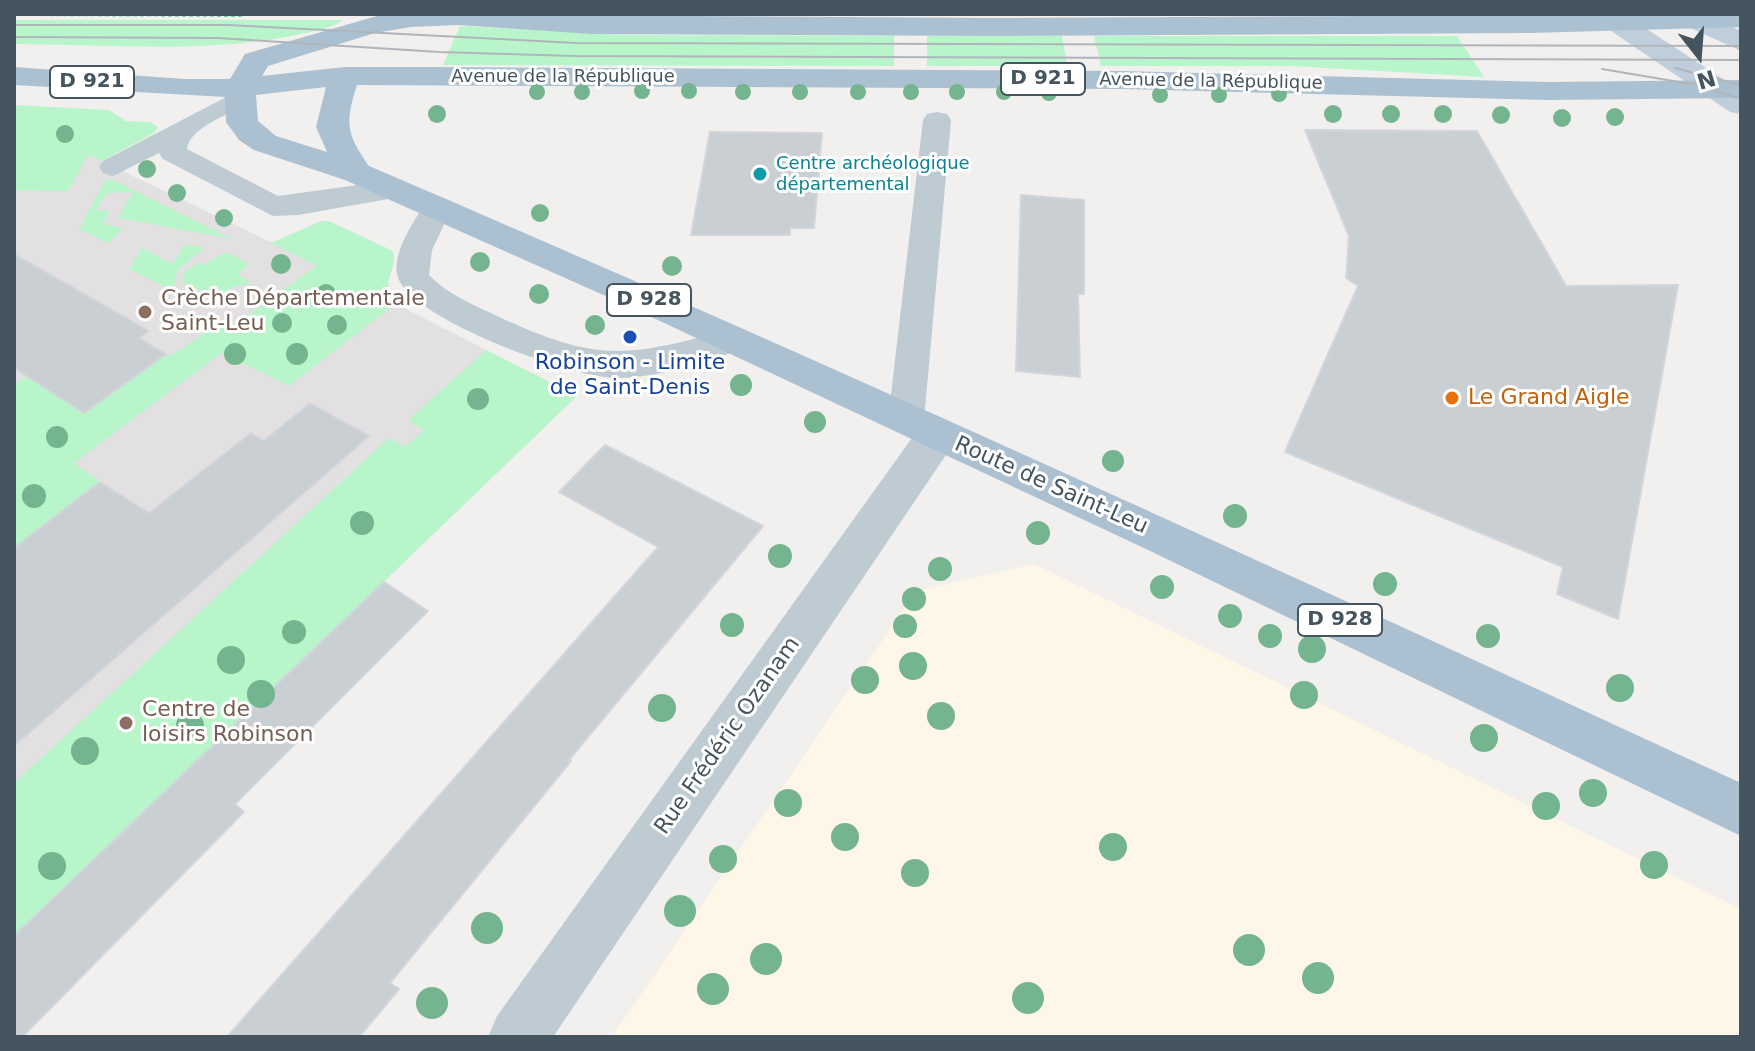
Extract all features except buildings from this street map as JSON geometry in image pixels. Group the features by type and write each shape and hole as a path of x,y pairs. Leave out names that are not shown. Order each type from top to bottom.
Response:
{"main road":[{"name":"Avenue de la République","path":"256,60 370,25 411,18 443,17 488,16 592,25 996,27 1687,16 1741,18"},
{"path":"1687,16 1741,42"},
{"path":"1610,17 1733,94"},
{"name":"Avenue de la République","path":"25,53 111,59 256,60 345,76"},
{"path":"240,93 256,60"},
{"name":"Avenue de la République","path":"14,76 240,93 345,76 1123,80 1733,94"},
{"path":"345,76 330,124 332,134 357,173"},
{"name":"Route de Saint-Leu","path":"240,93 242,122 259,140 357,173 735,340 1162,536 1731,806"}],"street":[{"name":"Rue Frédéric Ozanam","path":"518,1037 921,427"}],"lane":[{"path":"113,167 240,93"},
{"path":"921,427 937,120"},
{"path":"189,125 174,141 173,153 273,206 298,205 394,189"},
{"path":"437,208 417,252 412,273 415,282 437,299 526,342 584,362 620,366 735,340"}],"path":[{"path":"14,14 250,15"}],"shaded area":[{"name":"Centre de loisirs Robinson","path":"14,119 331,271 577,396 14,937"},
{"path":"1034,564 1741,909 1741,1037 612,1037 916,591"}],"green space":[{"path":"14,20 343,20 318,30 256,42 152,47 14,44"},
{"path":"460,26 626,35 894,36 894,66 443,65"},
{"path":"927,36 1062,36 1067,66 927,66"},
{"path":"1094,36 1457,36 1484,77 1292,66 1101,66"},
{"path":"14,105 109,110 126,121 150,122 158,127 154,133 102,161 88,155 68,191 14,190"},
{"path":"106,179 232,239 118,218 133,192 107,193 96,210 110,211 103,224 123,228 109,243 79,229"},
{"path":"321,221 329,221 393,251 389,288 395,304 289,386 222,353 74,463 100,482 14,548 14,385 26,376 84,413 166,354 171,356 220,322 230,328 317,266 271,243"},
{"path":"186,244 204,248 177,271 173,291 129,269 142,248 172,264"},
{"path":"223,253 230,253 248,264 238,275 249,285 239,285 215,296 181,282 184,272 198,263 204,265"},
{"path":"486,350 577,396 14,937 14,783 389,438 405,447 424,430 408,420"}],"tram line":[{"path":"14,25 228,25 576,43 1741,46"},
{"path":"14,37 218,38 439,52 575,56 1741,60"},
{"path":"1675,68 1741,85"},
{"path":"1602,69 1697,85 1741,99"}],"place":[{"name":"Centre archéologique départemental","path":"760,174"},
{"name":"Crèche Départementale Saint-Leu","path":"145,312"},
{"name":"Robinson - Limite de Saint-Denis","path":"630,337"},
{"name":"Le Grand Aigle","path":"1452,398"},
{"name":"Centre de loisirs Robinson","path":"126,723"}]}
